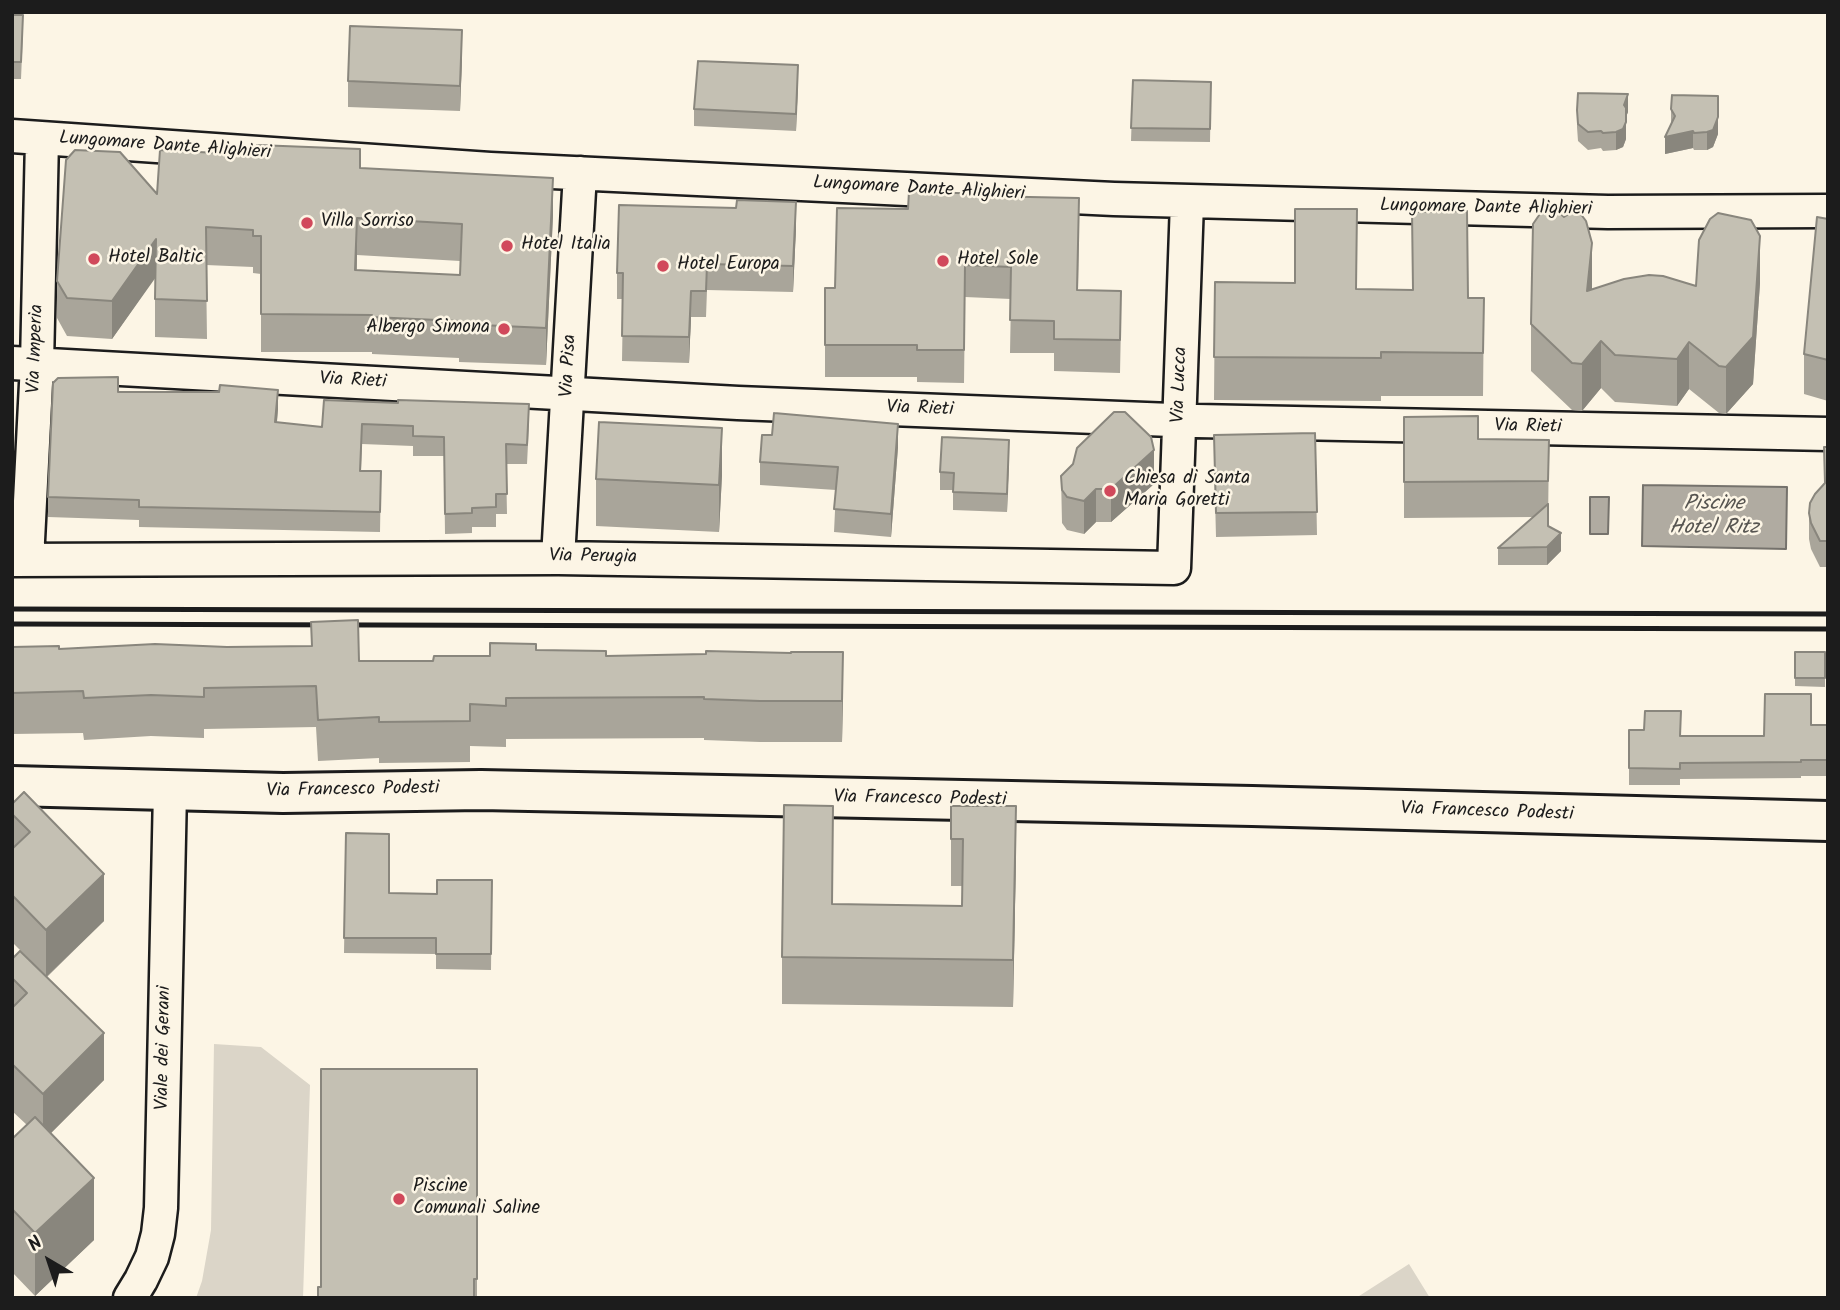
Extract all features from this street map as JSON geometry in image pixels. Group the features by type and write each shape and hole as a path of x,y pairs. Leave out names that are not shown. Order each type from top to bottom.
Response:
{"main road":[{"name":"Via Francesco Podesti","path":"12,786 283,793 481,790 1828,821"}],"street":[{"name":"Lungomare Dante Alighieri","path":"27,137 462,167 1187,202 1608,212 1828,211"},
{"name":"Via Imperia","path":"20,560 27,137"},
{"name":"Via Pisa","path":"558,558 580,173"},
{"name":"Via Lucca","path":"1174,568 1187,202"},
{"name":"Via Rieti","path":"24,364 725,402 1180,420 1828,434"},
{"name":"Via Perugia","path":"20,560 558,558 1174,568"},
{"name":"Viale dei Gerani","path":"130,1298 152,1256 161,1208 170,790"}],"shaded area":[{"path":"214,1044 261,1047 310,1085 303,1298 196,1298 202,1281 211,1230"},
{"path":"1409,1264 1430,1298 1356,1298"}],"water":[{"name":"Piscine Hotel Ritz","path":"1643,485 1787,487 1786,549 1642,546"},
{"path":"1590,497 1609,497 1608,534 1590,534"}],"building":[{"path":"12,15 23,15 21,62 12,62"},
{"path":"350,26 462,30 460,86 348,81"},
{"path":"698,61 798,65 796,114 694,109"},
{"path":"1133,80 1211,82 1210,129 1131,128"},
{"path":"1578,93 1628,94 1624,105 1626,122 1623,129 1616,132 1588,132 1578,124"},
{"path":"1672,95 1718,96 1718,117 1713,130 1665,137 1675,116 1671,109"},
{"path":"257,145 360,149 360,168 553,178 546,328 459,324 459,321 372,315 261,314 261,236 253,236 253,230 206,227 207,301 155,299 156,239 112,301 67,298 57,281 66,160 75,150 120,152 157,194 160,150 256,155","holes":["357,218 462,224 460,275 355,270"]},
{"path":"909,191 1079,198 1077,290 1121,291 1120,340 1054,339 1054,321 1010,320 1011,267 965,265 964,350 917,350 917,345 825,345 825,288 835,288 837,208 908,209"},
{"path":"737,200 796,202 793,266 707,264 706,291 691,291 689,337 622,336 623,273 617,273 619,205 736,208"},
{"path":"1544,208 1554,208 1564,217 1577,209 1586,221 1592,243 1587,291 1624,279 1649,275 1663,276 1696,286 1699,240 1710,219 1718,213 1751,220 1760,236 1753,337 1726,367 1719,366 1689,342 1677,359 1615,355 1601,341 1582,364 1572,363 1531,324 1533,224"},
{"path":"1295,209 1357,209 1356,289 1413,290 1412,212 1467,211 1468,298 1484,298 1483,353 1381,352 1381,358 1214,357 1215,282 1295,283"},
{"path":"1817,217 1828,219 1828,360 1804,354"},
{"path":"118,377 118,392 219,392 220,385 278,390 275,422 322,427 324,400 529,404 527,445 506,444 507,494 496,494 496,507 472,508 472,513 445,514 444,437 413,436 413,426 362,424 360,471 381,471 380,512 139,507 139,500 48,497 53,383 58,378"},
{"path":"1114,412 1125,412 1151,437 1154,450 1111,489 1096,489 1084,501 1067,497 1062,490 1061,476 1073,464 1077,448"},
{"path":"774,413 898,424 891,514 834,509 838,467 760,462 762,435 772,435"},
{"path":"1478,416 1478,439 1549,440 1548,481 1404,482 1404,417"},
{"path":"599,422 722,428 719,485 596,479"},
{"path":"1315,433 1317,512 1216,513 1214,435"},
{"path":"942,437 1009,440 1007,494 953,492 954,473 940,472"},
{"path":"1824,447 1828,447 1828,541 1820,541 1809,513 1810,503 1825,483"},
{"path":"1548,504 1548,526 1561,533 1547,547 1498,548"},
{"path":"358,620 359,661 433,661 434,656 490,656 490,643 536,644 536,650 606,651 606,656 706,654 706,651 843,652 842,701 760,701 704,697 506,698 506,706 470,704 470,721 379,722 379,717 318,720 316,686 204,688 204,697 151,695 84,698 83,691 12,693 12,647 59,646 59,649 155,644 312,646 311,622"},
{"path":"1795,652 1825,652 1825,678 1795,678"},
{"path":"1765,694 1811,694 1811,725 1828,725 1828,760 1680,763 1680,769 1629,768 1629,730 1644,730 1645,711 1681,711 1680,736 1764,736"},
{"path":"24,792 104,874 46,930 12,895 12,849 30,832 12,814 12,804"},
{"path":"784,805 833,806 832,904 962,906 963,839 951,839 951,806 1016,806 1013,960 782,957"},
{"path":"346,833 389,834 389,893 437,894 437,880 492,880 491,954 436,954 436,938 344,938"},
{"path":"20,951 104,1033 43,1094 12,1064 12,1008 27,993 12,978 12,959"},
{"name":"Piscine Comunali Saline","path":"321,1069 477,1069 477,1279 474,1279 474,1298 318,1298 318,1287 321,1287"},
{"path":"35,1117 94,1178 35,1233 12,1209 12,1139"}],"railway":[{"path":"12,609 1828,614"},
{"path":"12,624 1828,629"}],"place":[{"name":"Villa Sorriso","path":"307,223"},
{"name":"Hotel Italia","path":"507,246"},
{"name":"Hotel Baltic","path":"94,259"},
{"name":"Hotel Sole","path":"943,261"},
{"name":"Hotel Europa","path":"663,266"},
{"name":"Albergo Simona","path":"504,329"},
{"name":"Chiesa di Santa Maria Goretti","path":"1110,491"},
{"name":"Piscine Comunali Saline","path":"399,1199"}]}
